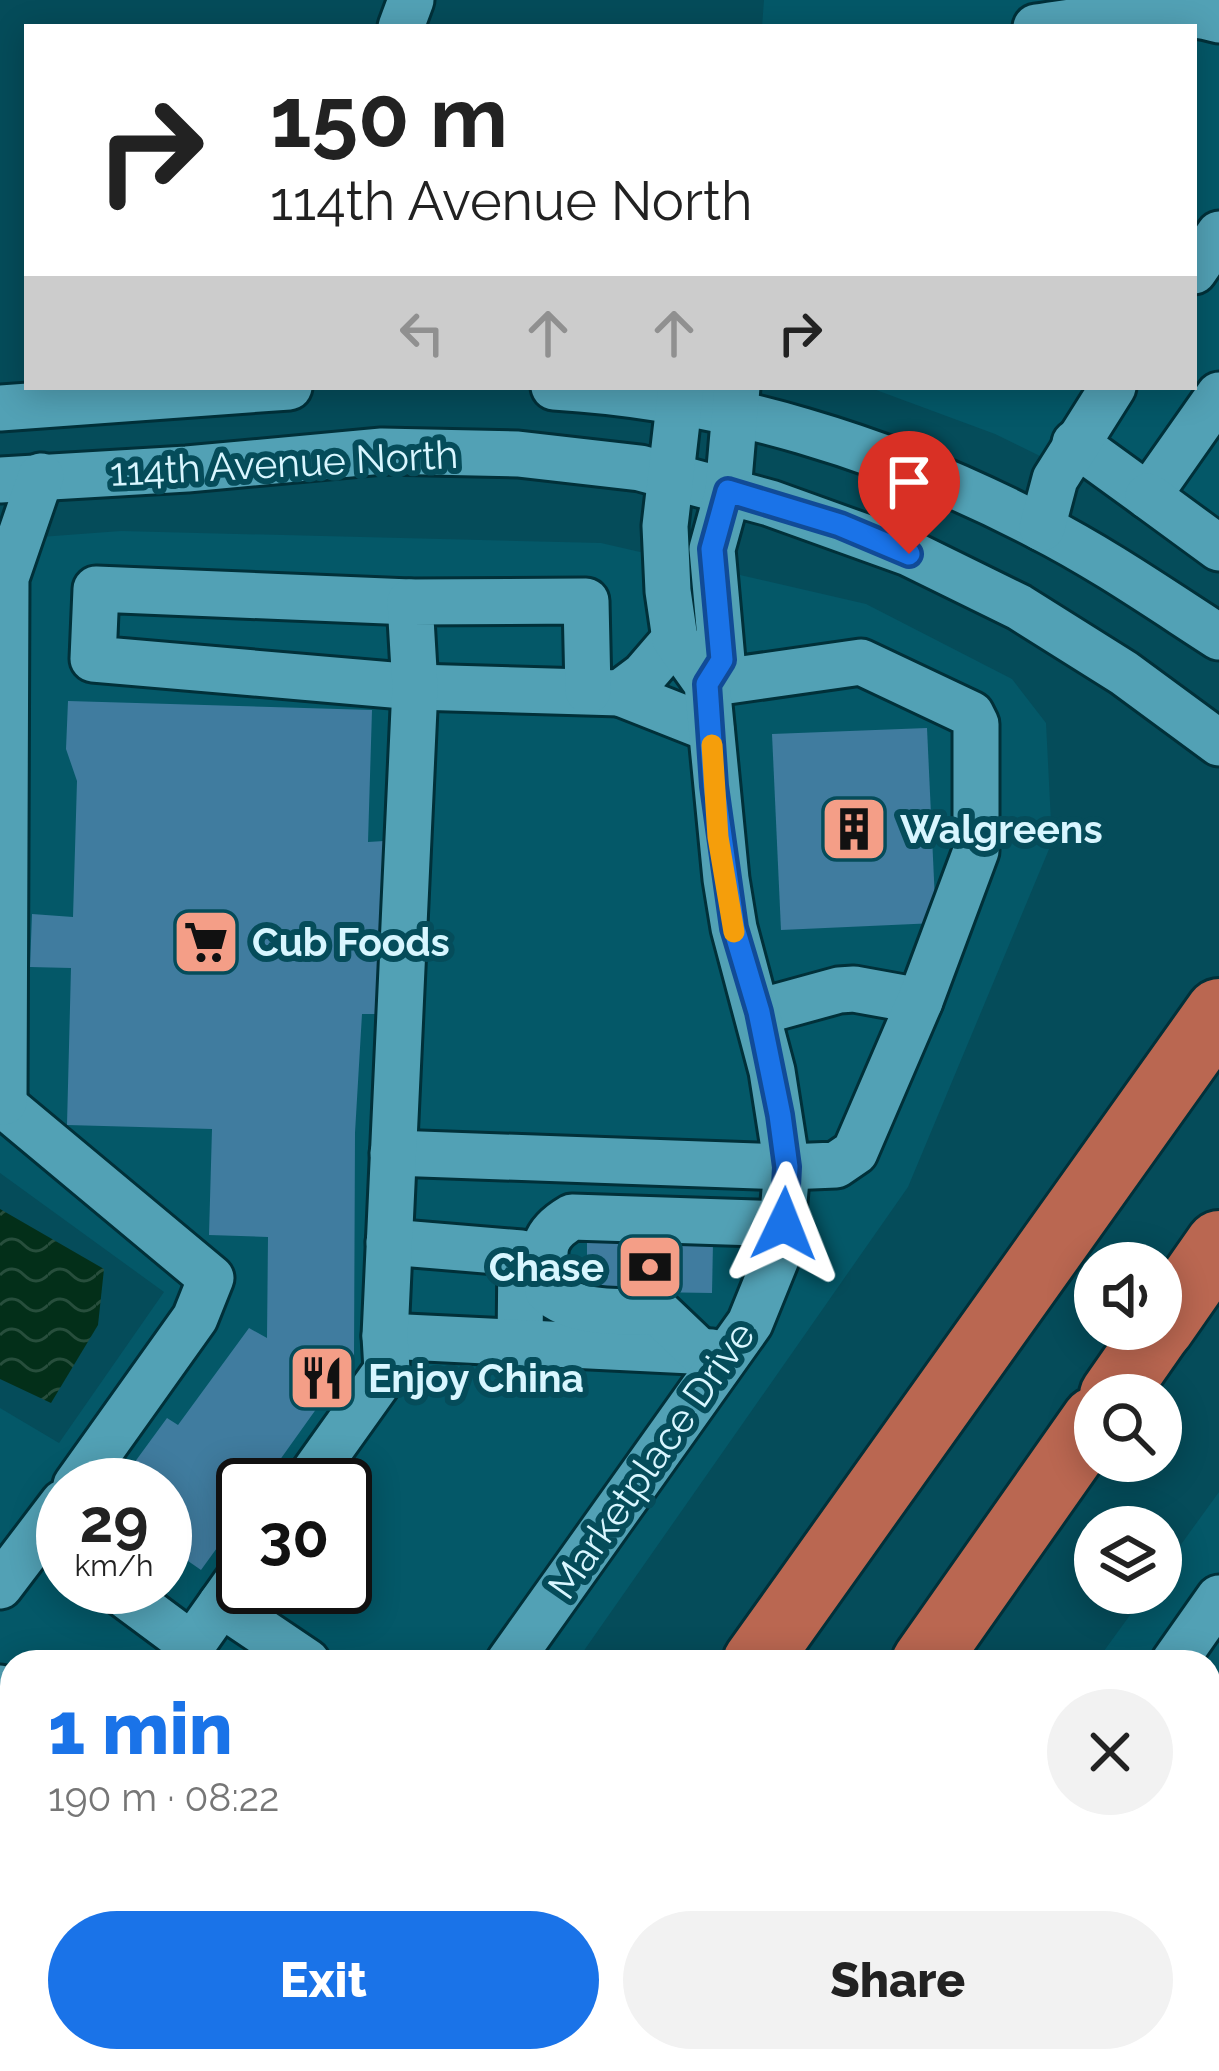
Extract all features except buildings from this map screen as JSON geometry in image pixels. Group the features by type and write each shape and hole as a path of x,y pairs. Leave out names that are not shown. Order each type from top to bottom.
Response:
{"highway":[{"path":"765,1650 1219,1012"},
{"path":"1182,1297 1219,1244"},
{"path":"933,1650 1074,1450"}],"street":[{"path":"1062,24 1132,16 1205,24"},
{"path":"1197,267 1219,235"},
{"name":"114th Avenue North","path":"0,408 248,390"},
{"path":"608,390 735,400 872,453 1042,528 1219,637"},
{"path":"1042,528 1055,479 1112,390"},
{"path":"393,1153 836,1166 855,1152 920,1001 979,841 976,724 971,714 861,662 707,684 675,639 667,569 669,476 680,394"},
{"path":"1148,496 1219,395"},
{"name":"Marketplace Drive","path":"517,1650 713,1352 750,1323 766,1288 784,1224 787,1167 759,1012 734,928 718,837 707,684 722,660 712,549 728,491 735,400"},
{"path":"1075,443 1219,548"},
{"name":"114th Avenue North","path":"21,478 187,470 354,452 444,450 572,458 669,476 840,525 1019,607 1124,673 1219,743"},
{"path":"21,478 6,578 2,1102 89,1180 212,1278 195,1318 95,1458"},
{"path":"604,692 586,601 410,602 96,589 93,658 416,687 604,692 711,729"},
{"path":"324,1458 387,1370 416,687 410,602"},
{"path":"604,692 644,675 675,639"},
{"path":"759,1012 839,989 920,1001"},
{"path":"713,1352 658,1312 601,1310 561,1302 548,1291 544,1246 552,1228 572,1217 784,1224"},
{"path":"389,1242 521,1253 520,1345"},
{"path":"385,1336 713,1352"},
{"path":"0,1586 36,1549"},
{"path":"1183,1650 1218,1602"},
{"path":"188,1650 216,1611"},
{"path":"143,1614 183,1650"},
{"path":"258,1614 295,1650"}],"shaded area":[{"path":"764,0 1219,0 1219,569 1099,485 995,434 876,390 1197,390 1197,24 762,24"},
{"path":"121,531 601,543 866,604 1012,679 1046,723 1052,842 908,1187 584,1650 0,1650 0,1408 59,1443 164,1292 0,1173 0,540"},
{"path":"1219,1492 1219,1650 1105,1650 1131,1614 1182,1614 1182,1543"}],"water":[{"path":"0,1209 104,1269 98,1325 51,1403 0,1379"}],"slow traffic":[{"path":"712,745 718,837 734,932"}],"place":[{"name":"Walgreens","path":"854,829"},
{"name":"Cub Foods","path":"206,942"},
{"name":"Chase","path":"650,1267"},
{"name":"Enjoy China","path":"322,1378"}],"route":[{"path":"784,1224 787,1167 780,1115 759,1012 734,928 718,837 707,684 722,660 712,549 728,491 840,525 909,554"}]}
